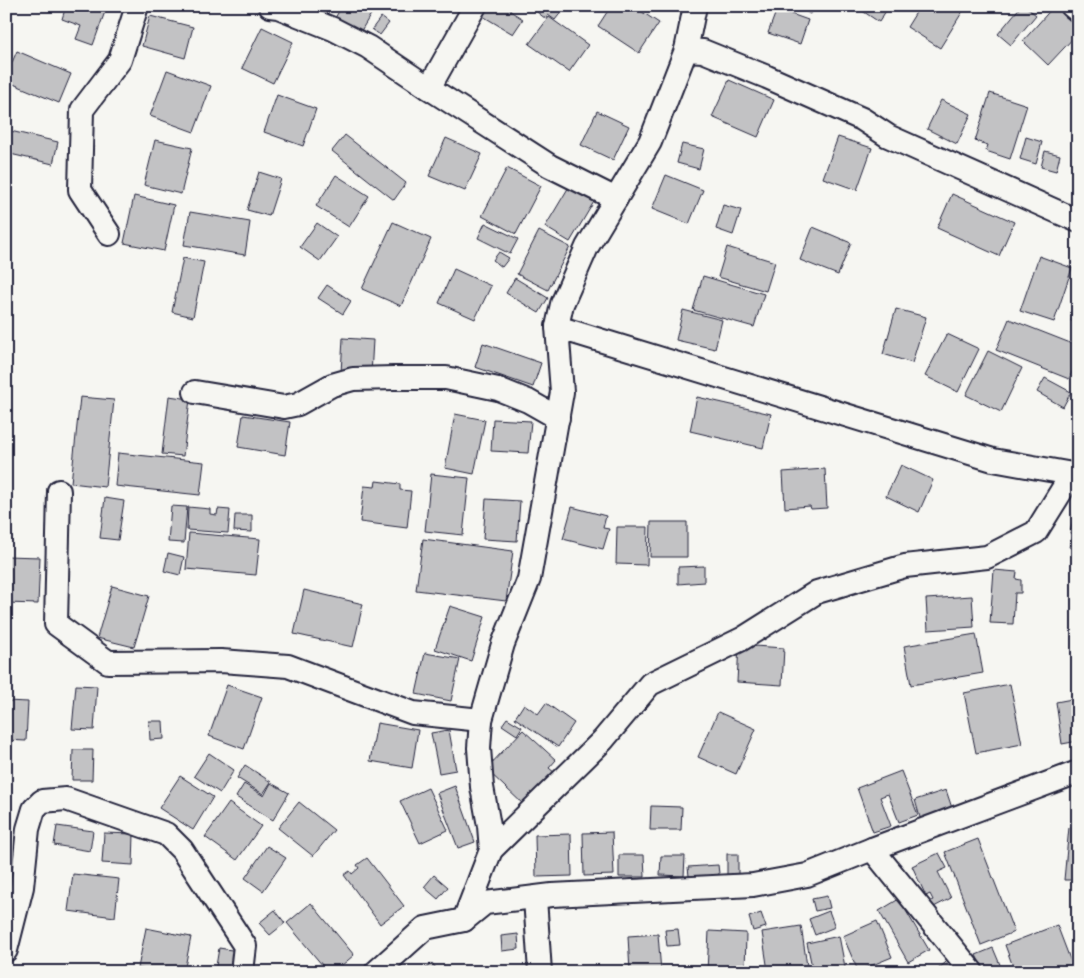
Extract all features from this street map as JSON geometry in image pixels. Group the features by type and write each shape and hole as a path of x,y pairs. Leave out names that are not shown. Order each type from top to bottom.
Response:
{"street":[{"path":"108,234 80,190 82,110 120,60 137,6"},
{"path":"270,6 278,7 333,28 368,46 550,166 616,199"},
{"path":"429,88 475,6"},
{"path":"491,850 482,787 479,748 481,720 504,644 529,578 562,392 557,327 562,304 587,247 650,142 686,50 695,6"},
{"path":"1072,6 1078,11"},
{"path":"686,50 703,51 767,77 862,119 888,136 1078,222"},
{"path":"464,920 491,850 604,740 650,684 742,638 817,592 905,566 986,557 1036,532 1075,474 993,460 557,327"},
{"path":"195,392 284,407 298,404 332,386 352,380 446,378 498,389 528,401 558,418"},
{"path":"59,491 56,624 108,662 220,661 288,666 413,713 481,720"},
{"path":"376,972 424,928 464,920 486,903 552,896 754,885 807,875 1078,772"},
{"path":"6,950 22,887 28,829 34,809 42,801 66,799 166,834 182,850 245,946 242,972"},
{"path":"872,849 972,972"},
{"path":"535,898 540,972"}],"building":[{"path":"66,6 107,6 93,45 76,39 81,26 62,19"},
{"path":"342,6 376,6 359,34 335,18"},
{"path":"486,6 512,6 510,11 523,19 513,34 481,15"},
{"path":"541,6 556,6 562,11 555,20 548,15 546,19 537,12"},
{"path":"611,6 633,6 659,23 639,53 598,26"},
{"path":"795,6 814,6 810,14"},
{"path":"855,6 889,6 879,22"},
{"path":"920,6 966,6 940,48 907,27"},
{"path":"1021,6 1025,6 1036,15 1011,45 998,34"},
{"path":"1054,6 1063,6 1078,20 1078,33 1048,65 1023,41"},
{"path":"777,9 808,20 800,44 768,33"},
{"path":"150,16 193,27 185,58 142,46"},
{"path":"381,17 389,23 380,35 372,29"},
{"path":"549,17 588,45 569,72 529,44"},
{"path":"262,27 293,42 273,83 242,68"},
{"path":"17,51 71,74 59,103 6,81 6,76"},
{"path":"167,70 211,86 194,132 150,116"},
{"path":"729,80 774,100 758,137 712,117"},
{"path":"990,93 1027,105 1010,159 986,151 988,145 975,141"},
{"path":"277,95 316,109 303,146 264,132"},
{"path":"941,100 971,114 957,144 927,129"},
{"path":"597,111 629,126 613,160 581,145"},
{"path":"6,130 58,142 53,164 6,153"},
{"path":"345,135 406,183 394,200 332,151"},
{"path":"838,137 872,148 857,190 823,178"},
{"path":"1026,137 1042,142 1036,164 1020,159"},
{"path":"446,138 482,154 465,191 429,176"},
{"path":"155,140 192,148 181,194 144,185"},
{"path":"682,144 704,149 699,169 677,163"},
{"path":"1045,151 1060,155 1056,171 1041,167"},
{"path":"507,168 541,186 516,234 482,216"},
{"path":"259,172 281,179 269,216 247,210"},
{"path":"336,175 369,196 349,227 316,206"},
{"path":"666,175 703,190 689,224 652,209"},
{"path":"570,185 595,200 570,242 545,227"},
{"path":"952,194 1014,222 999,256 937,228"},
{"path":"134,196 174,205 164,251 124,243"},
{"path":"723,205 741,210 733,235 716,229"},
{"path":"190,212 250,222 245,255 184,245"},
{"path":"393,222 431,239 401,306 362,289"},
{"path":"317,223 337,237 320,261 300,247"},
{"path":"485,223 518,239 510,254 478,238"},
{"path":"813,227 851,243 838,275 800,260"},
{"path":"539,231 570,247 548,290 517,274"},
{"path":"727,247 775,262 766,291 718,277"},
{"path":"499,252 509,258 502,267 493,260"},
{"path":"1039,256 1072,268 1054,322 1020,311"},
{"path":"183,258 204,262 193,317 172,312"},
{"path":"454,269 491,286 475,319 439,303"},
{"path":"703,276 764,294 754,327 693,310"},
{"path":"515,278 548,298 539,313 506,293"},
{"path":"327,285 351,301 343,314 318,298"},
{"path":"1078,304 1078,324 1071,321"},
{"path":"896,309 926,317 912,363 883,354"},
{"path":"683,310 722,320 715,349 676,340"},
{"path":"1009,319 1078,346 1078,358 1069,379 996,350"},
{"path":"947,334 979,349 958,392 925,376"},
{"path":"343,338 373,340 371,375 341,373"},
{"path":"483,343 541,363 533,387 475,367"},
{"path":"988,351 1022,368 1001,412 966,395"},
{"path":"1045,378 1071,392 1063,407 1037,392"},
{"path":"169,396 190,399 183,456 162,454"},
{"path":"80,397 114,400 105,487 71,483"},
{"path":"697,397 771,414 763,448 690,431"},
{"path":"455,414 485,420 474,474 445,468"},
{"path":"243,415 290,422 285,455 238,447"},
{"path":"493,419 531,421 528,453 491,451"},
{"path":"118,453 204,462 200,495 115,486"},
{"path":"901,465 933,480 919,512 886,496"},
{"path":"825,469 827,508 811,509 810,506 785,508 783,472"},
{"path":"431,474 469,478 463,535 425,531"},
{"path":"376,481 400,484 400,490 411,491 407,528 360,522 364,486 375,487"},
{"path":"1078,496 1078,535 1070,533"},
{"path":"105,498 124,501 118,540 100,538"},
{"path":"486,499 520,501 517,541 483,539"},
{"path":"171,506 187,507 184,543 168,542"},
{"path":"188,507 210,509 210,514 217,515 218,509 230,510 228,533 187,530"},
{"path":"572,507 606,516 603,528 609,529 603,549 563,539"},
{"path":"235,515 252,515 252,532 234,531"},
{"path":"651,522 687,522 687,557 650,557"},
{"path":"617,527 648,527 647,565 616,564"},
{"path":"189,533 260,539 256,575 186,569"},
{"path":"1073,537 1078,538 1078,550 1069,547"},
{"path":"423,539 513,551 506,601 416,590"},
{"path":"168,553 184,557 180,575 164,571"},
{"path":"6,556 40,557 38,604 6,603"},
{"path":"704,566 704,582 678,584 678,567"},
{"path":"994,570 1017,572 1016,579 1021,580 1021,593 1015,593 1013,624 990,623"},
{"path":"112,586 149,596 134,647 97,638"},
{"path":"304,590 363,604 353,647 294,634"},
{"path":"972,596 974,627 928,630 926,599"},
{"path":"450,606 485,617 471,661 435,649"},
{"path":"976,634 983,673 911,685 904,646"},
{"path":"739,645 784,648 782,685 737,682"},
{"path":"425,653 460,659 451,701 416,694"},
{"path":"1010,684 1022,744 976,753 964,693"},
{"path":"76,685 97,686 94,730 72,729"},
{"path":"227,685 262,697 244,749 209,736"},
{"path":"1072,699 1078,741 1062,744 1056,702"},
{"path":"6,701 28,702 26,741 6,740"},
{"path":"546,703 574,723 558,747 515,718 524,704 538,714"},
{"path":"718,712 756,729 736,774 698,757"},
{"path":"507,718 522,727 517,735 502,725"},
{"path":"149,721 163,721 164,739 150,740"},
{"path":"377,723 418,730 412,768 370,761"},
{"path":"449,730 456,770 439,773 431,733"},
{"path":"523,730 556,760 549,768 555,773 525,806 486,769"},
{"path":"73,750 93,750 92,780 72,780"},
{"path":"209,753 234,770 220,793 194,776"},
{"path":"245,765 271,782 263,794 237,778"},
{"path":"901,771 918,815 899,822 888,794 880,797 891,826 873,832 857,788"},
{"path":"180,776 213,797 193,830 159,808"},
{"path":"271,783 289,793 273,820 236,797 244,784 264,796"},
{"path":"455,786 475,842 458,848 437,793"},
{"path":"428,788 448,830 420,843 400,801"},
{"path":"946,790 953,811 921,821 915,800"},
{"path":"299,802 334,830 313,856 278,828"},
{"path":"229,803 261,826 237,860 205,837"},
{"path":"651,806 682,807 681,830 650,830"},
{"path":"57,826 93,831 90,851 54,845"},
{"path":"1069,827 1078,828 1078,885 1072,885 1073,880 1064,880"},
{"path":"612,832 614,875 584,876 583,833"},
{"path":"104,833 134,834 133,865 102,863"},
{"path":"571,834 572,876 536,877 535,835"},
{"path":"978,839 1014,932 981,945 945,852"},
{"path":"267,846 286,858 263,891 245,878"},
{"path":"939,853 947,868 938,872 951,898 932,908 929,902 933,900 930,894 926,896 912,866"},
{"path":"727,854 738,854 738,877 727,877"},
{"path":"619,855 644,855 645,877 619,877"},
{"path":"661,856 685,856 684,876 660,875"},
{"path":"367,858 404,906 380,924 344,875 350,871 352,874 359,868 357,865"},
{"path":"718,865 720,882 690,885 688,867"},
{"path":"73,874 119,879 115,917 68,911"},
{"path":"434,875 448,887 438,899 424,887"},
{"path":"827,896 830,908 815,911 812,899"},
{"path":"899,899 929,950 908,962 879,911"},
{"path":"311,903 354,955 334,972 328,972 287,923"},
{"path":"275,910 285,923 270,935 259,923"},
{"path":"829,911 835,927 815,935 809,919"},
{"path":"761,913 766,927 753,931 749,917"},
{"path":"877,921 892,957 858,971 843,936"},
{"path":"1057,925 1073,967 1060,972 1015,972 1005,945"},
{"path":"801,926 807,966 768,971 762,932"},
{"path":"146,928 191,937 184,972 154,972 138,968"},
{"path":"678,929 680,945 667,946 665,930"},
{"path":"709,931 746,933 745,972 707,972"},
{"path":"518,934 519,949 502,951 501,936"},
{"path":"658,934 661,972 630,972 628,936"},
{"path":"839,936 846,972 813,972 807,943"},
{"path":"219,948 238,951 234,972 215,972"},
{"path":"993,948 1001,967 991,972 984,972 976,955"},
{"path":"946,962 955,972 936,972 936,971"},
{"path":"432,963 439,972 422,972"}]}
